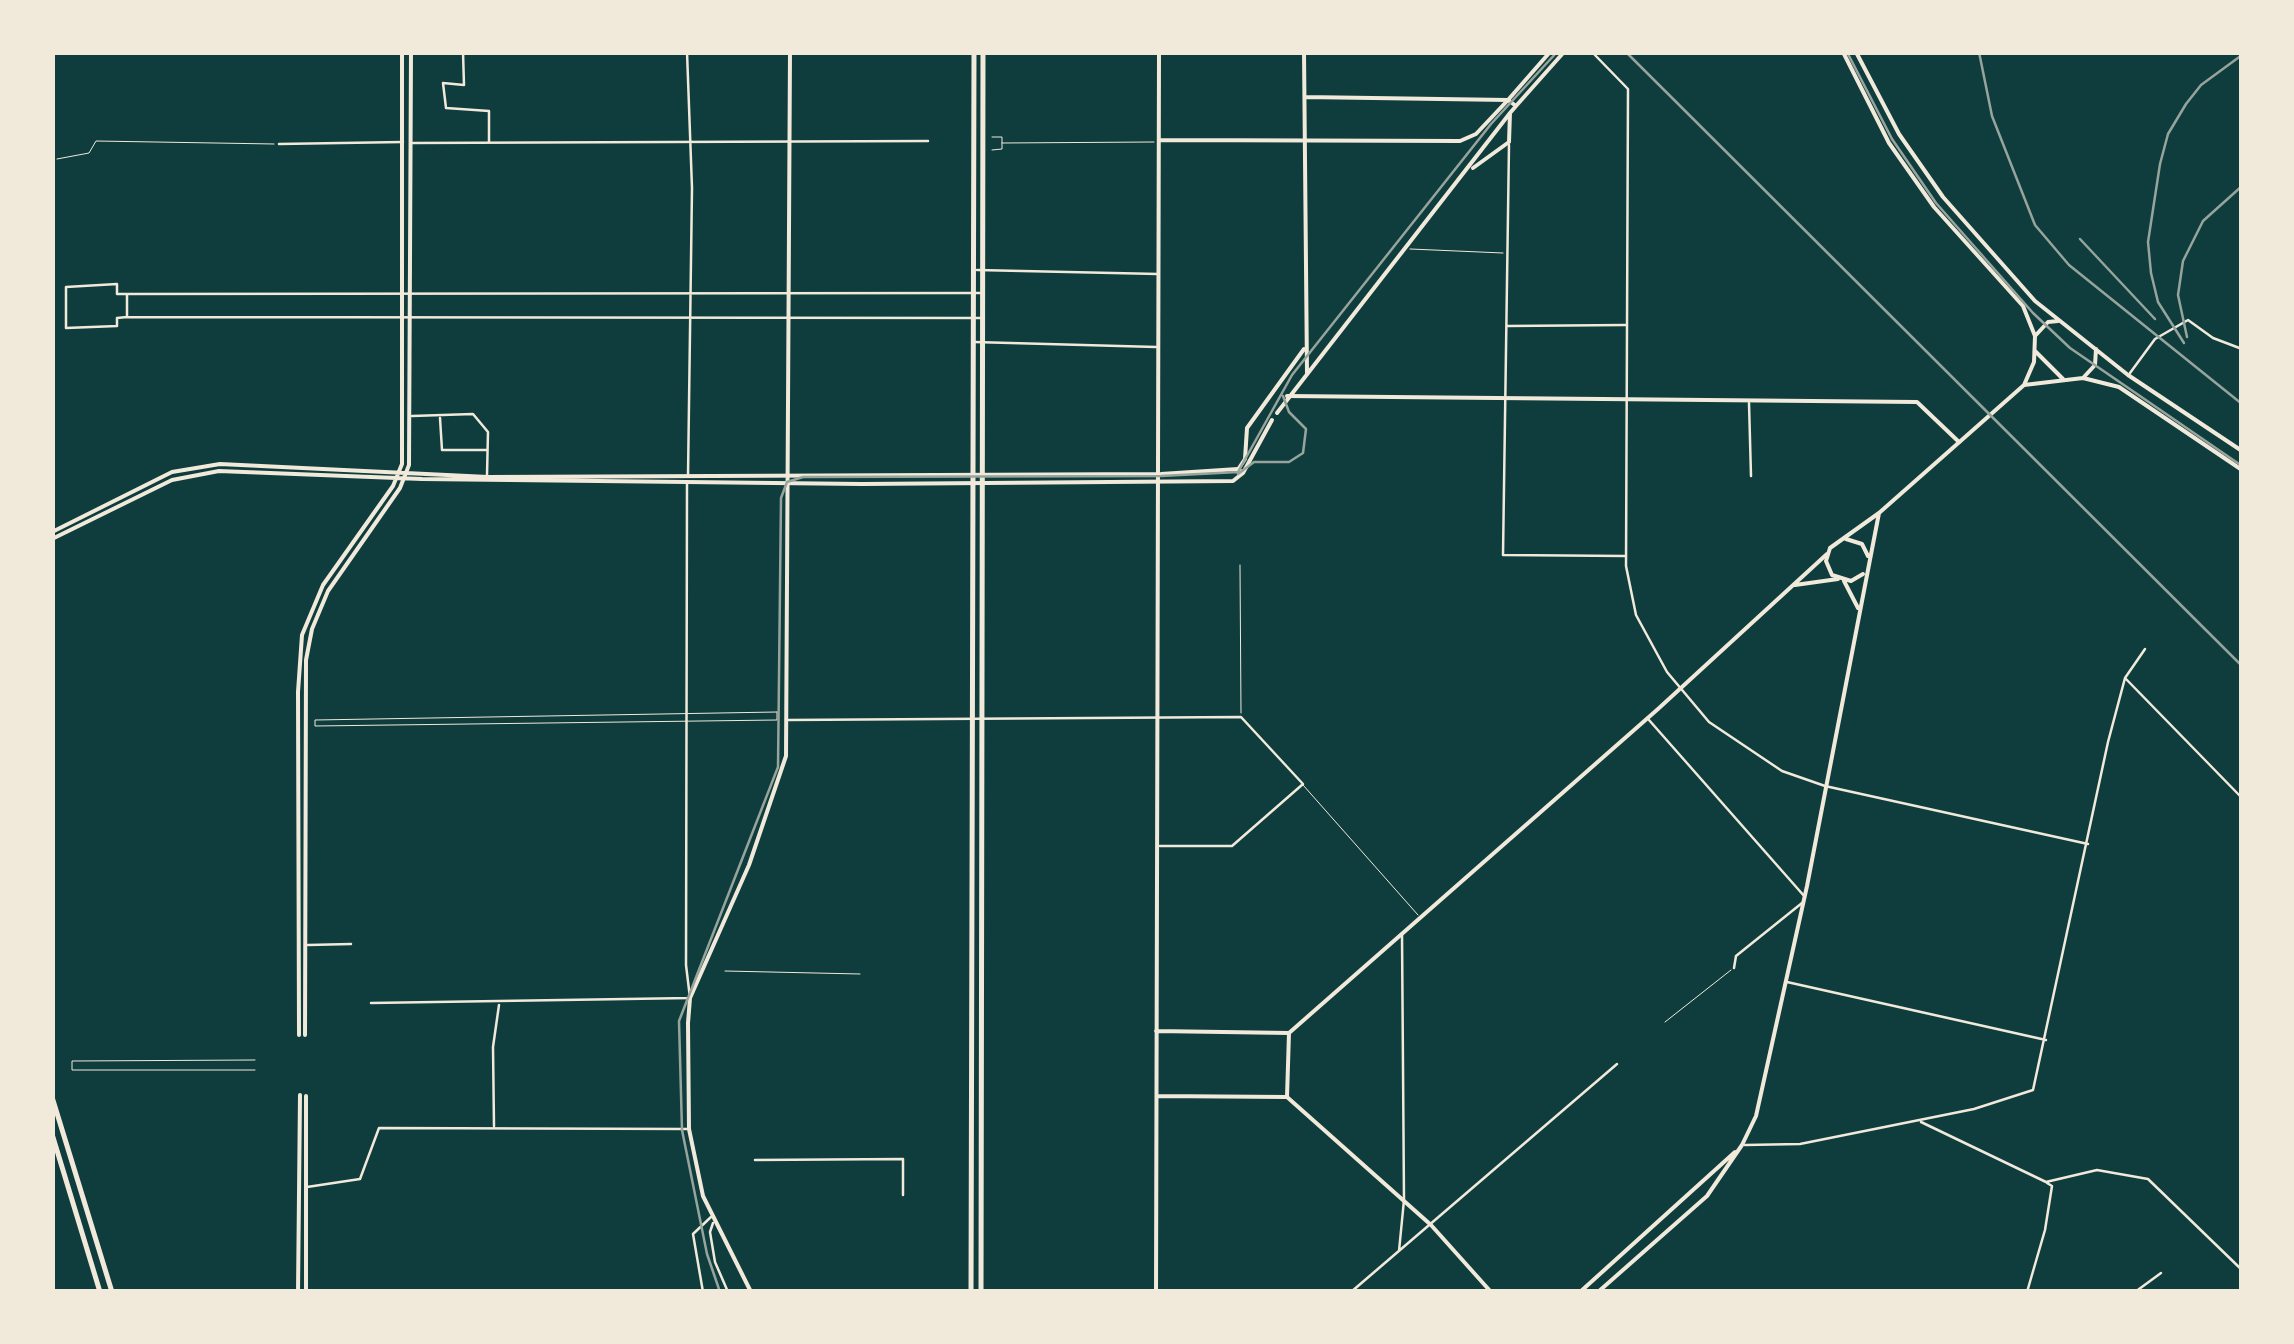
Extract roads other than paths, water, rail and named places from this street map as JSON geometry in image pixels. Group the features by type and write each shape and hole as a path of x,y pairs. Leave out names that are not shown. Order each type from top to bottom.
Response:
{"main road":[{"path":"402,52 408,295"},
{"path":"408,317 403,475 323,584 302,635 298,692 302,1035 305,680 310,638 336,577 403,475 410,416 410,52"},
{"path":"751,1292 713,1220 689,1129 690,998 773,800 786,756 790,52"},
{"path":"971,1292 974,52"},
{"path":"981,1292 983,52"},
{"path":"1156,1292 1159,52"},
{"path":"1304,52 1307,372"},
{"path":"1160,141 1468,140 1550,52"},
{"path":"1276,413 1469,171 1516,106 1564,52"},
{"path":"1842,52 1889,143 1934,206 2023,306 2035,336 2036,350 2024,385"},
{"path":"1856,52 1899,134 1943,197 2034,301 2128,374 2242,451"},
{"path":"1305,97 1508,100 1516,106"},
{"path":"1469,171 1510,142 1510,114"},
{"path":"2035,336 2048,322 2062,320"},
{"path":"1241,471 1246,459 1246,428 1304,350"},
{"path":"2036,350 2064,379"},
{"path":"2083,378 2095,365 2096,350"},
{"path":"1156,1031 1289,1033 1680,690 1842,539 1879,513 2024,385 2083,378 2119,386 2242,470"},
{"path":"1287,396 1917,402 1959,442"},
{"path":"52,539 151,489 194,474 219,471 982,484 1233,481 1272,420"},
{"path":"52,532 152,481 195,466 403,475 688,479"},
{"path":"790,479 1241,471"},
{"path":"1598,1292 1707,1196 1742,1145 1765,1088 1879,513"},
{"path":"1842,539 1862,544 1868,566"},
{"path":"1827,554 1828,568 1841,580 1858,608"},
{"path":"1795,585 1857,579 1868,566"},
{"path":"306,621 314,624"},
{"path":"302,635 310,638"},
{"path":"972,1025 979,1014"},
{"path":"1287,1097 1289,1033"},
{"path":"298,1292 302,1198 306,1187 303,1095 299,1186 302,1198 306,1292"},
{"path":"1158,1096 1287,1097 1431,1225 1491,1292"},
{"path":"52,1097 112,1292"},
{"path":"52,1115 60,1121"},
{"path":"52,1134 100,1292"},
{"path":"1580,1292 1742,1145"},
{"path":"971,1164 980,1165"},
{"path":"299,1186 303,1191 306,1187"}],"street":[{"path":"476,52 463,53 464,84 443,84 446,108 489,111 490,143"},
{"path":"372,1003 690,998 686,965 686,715 692,188 687,52"},
{"path":"1592,52 1628,89 1626,556 1636,615 1680,690 1709,722 1765,761 1825,786 2088,844"},
{"path":"992,137 1002,137 1002,150 992,150"},
{"path":"57,158 89,153 96,141 402,142"},
{"path":"410,143 928,141"},
{"path":"1002,143 1160,141"},
{"path":"1510,142 1503,556 1626,556"},
{"path":"1406,249 1508,253"},
{"path":"973,270 1160,274"},
{"path":"982,318 689,321 127,317 118,318 117,326 66,328 66,287 118,284 117,294 983,293"},
{"path":"127,294 127,317"},
{"path":"2128,374 2154,339 2188,320 2213,338 2242,349"},
{"path":"1507,326 1628,326"},
{"path":"973,342 1160,347"},
{"path":"1749,400 1751,476"},
{"path":"410,416 473,414 488,432 488,477"},
{"path":"440,415 442,450 488,450"},
{"path":"1240,565 1241,716 1420,918"},
{"path":"1742,1145 1800,1144 1918,1121 2033,1090 2124,678 2145,649"},
{"path":"2124,678 2242,798"},
{"path":"777,712 777,720"},
{"path":"787,712 315,720 315,726 1241,716"},
{"path":"1648,718 1804,900 1736,956 1734,968 1665,1022"},
{"path":"1156,846 1232,846 1303,784"},
{"path":"1398,1252 1404,1200 1402,934"},
{"path":"305,945 351,944"},
{"path":"725,971 860,974"},
{"path":"1786,982 2046,1040"},
{"path":"494,1128 492,1047 499,1003"},
{"path":"255,1060 72,1061 72,1070 255,1070"},
{"path":"1351,1292 1617,1064"},
{"path":"1918,1121 2052,1186 2045,1230 2027,1292"},
{"path":"306,1187 360,1179 380,1128 653,1132 689,1129"},
{"path":"755,1160 904,1159 903,1195"},
{"path":"2046,1182 2097,1170 2148,1179 2242,1270"},
{"path":"703,1292 693,1234 713,1220"},
{"path":"713,1220 710,1232 716,1262 728,1292"},
{"path":"2134,1292 2161,1274"}],"tram line":[{"path":"720,1292 707,1254 682,1130 679,1021 778,767 781,498 787,482 803,477 1161,476 1238,472 1292,375 1491,124 1557,52"},
{"path":"1847,52 1892,139 1936,203 2033,313 2070,348 2242,466"},
{"path":"1238,474 1254,462 1289,462 1303,453 1306,429 1289,412 1283,396"}],"railway":[{"path":"1626,52 2242,666"},
{"path":"1979,52 1992,116 2035,225 2069,265 2242,404"},
{"path":"2184,343 2158,302 2151,273 2148,242 2160,164 2168,134 2186,104 2201,85 2242,55"},
{"path":"2187,337 2178,295 2183,261 2203,221 2242,186"},
{"path":"2080,239 2155,319"}]}
